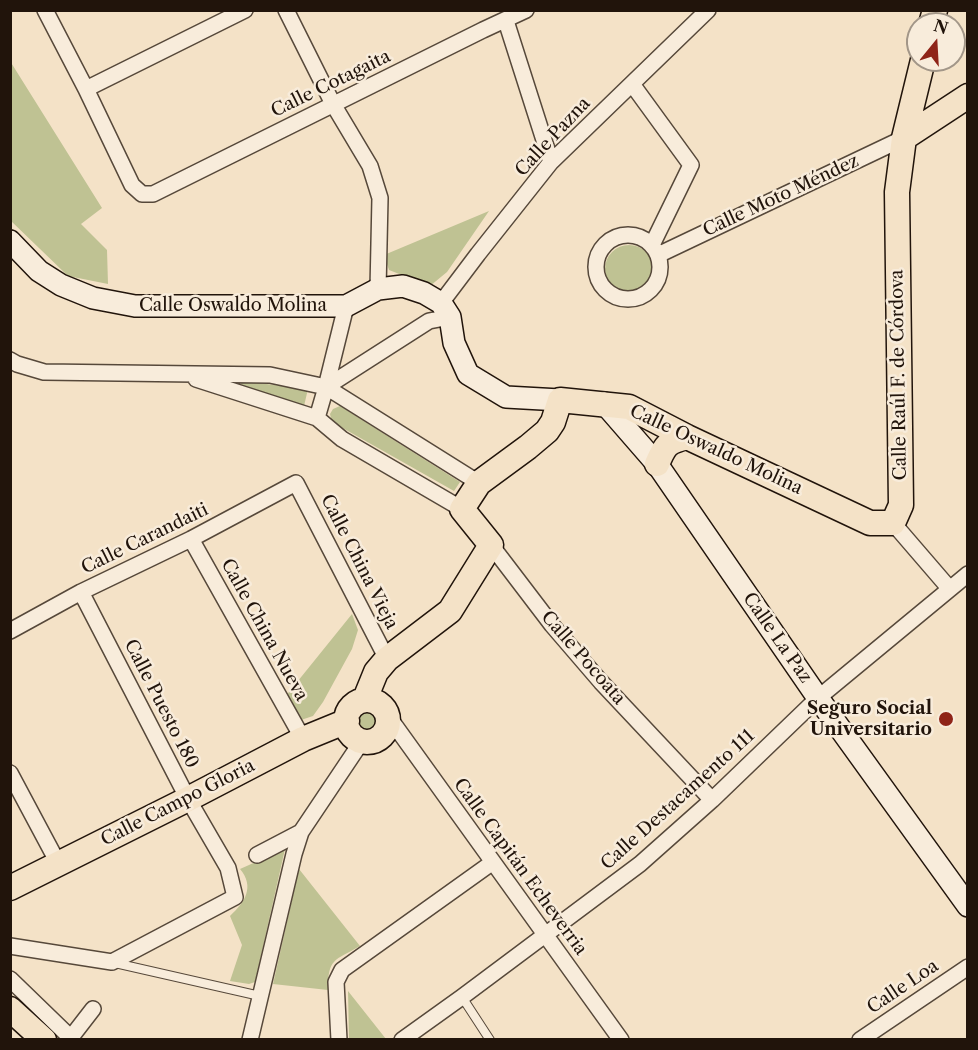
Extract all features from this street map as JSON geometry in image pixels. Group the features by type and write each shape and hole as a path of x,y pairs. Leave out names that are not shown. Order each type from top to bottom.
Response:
{"main road":[{"name":"Calle Raúl F. de Córdova","path":"893,524 901,505 897,192 903,138 920,72"},
{"path":"903,138 968,96"},
{"name":"Calle Oswaldo Molina","path":"10,241 39,271 61,285 93,298 135,306 346,306 378,289 404,286 424,293 446,310 454,343 468,374 506,397 604,403 629,407 687,437 870,523 893,524"},
{"path":"462,509 479,483 547,430 560,400"},
{"name":"Calle La Paz","path":"604,403 657,464 818,698 968,906"},
{"path":"657,464 667,444 687,437"},
{"name":"Calle Pocoata","path":"462,509 491,545"},
{"path":"365,699 376,672 387,659 450,611 491,545"},
{"path":"365,699 381,705 388,716 386,730 382,736 369,741 362,741 351,733 347,721 350,709 365,699"},
{"name":"Calle Campo Gloria","path":"10,888 188,800 303,739 347,721"},
{"path":"10,1009 44,1040"}],"street":[{"path":"45,10 86,89 245,10"},
{"path":"285,10 333,104 370,166 380,198 378,289"},
{"name":"Calle Cotagaita","path":"86,89 132,185 142,194 153,194 526,10"},
{"name":"Calle Pazna","path":"446,310 478,254 551,162 708,10"},
{"path":"506,21 551,162"},
{"path":"632,84 691,165 655,250 661,265 656,284 649,292 630,299 620,298 603,287 596,266 598,255 612,239 622,235 633,235 644,238 655,250"},
{"name":"Calle Moto Méndez","path":"655,250 903,138"},
{"path":"317,418 346,306"},
{"path":"326,387 446,310"},
{"path":"10,360 44,372 270,375 326,387 479,483"},
{"path":"179,374 317,418 342,439 462,509"},
{"name":"Calle Carandaiti","path":"10,631 81,592 191,539 296,483"},
{"name":"Calle China Vieja","path":"296,483 387,659"},
{"path":"893,524 949,588"},
{"name":"Calle China Nueva","path":"191,539 303,739"},
{"name":"Calle Pocoata","path":"491,545 552,625 601,682 712,800"},
{"name":"Calle Destacamento 111","path":"407,1038 640,864 712,800 818,698 968,574"},
{"name":"Calle Puesto 180","path":"81,592 188,800 228,868 235,897 112,962"},
{"name":"Calle Capitán Echeverria","path":"388,716 621,1040"},
{"path":"250,1040 301,832 362,741"},
{"path":"10,773 58,863"},
{"path":"257,855 301,832"},
{"path":"339,1040 336,982 342,970 493,862"},
{"path":"10,946 112,962"},
{"name":"Calle Loa","path":"860,1040 968,967"},
{"path":"10,979 71,1039 93,1009"}],"lane":[{"path":"112,962 260,996"},
{"path":"462,997 490,1040"}],"green space":[{"path":"10,61 102,208 81,224 107,250 108,284 68,276 11,221"},
{"path":"489,211 447,272 430,286 389,270 384,255"},
{"path":"624,245 634,245 649,255 653,269 652,278 643,289 634,293 624,293 609,283 605,274 605,264 615,249"},
{"path":"241,381 308,389 304,406 241,386"},
{"path":"340,406 460,482 454,491 332,422 330,414 333,409"},
{"path":"352,614 358,630 352,649 313,716 301,720 285,697"},
{"path":"368,707 377,711 381,720 377,729 368,733 359,729 355,720 359,711"},
{"path":"285,849 255,982 249,984 230,981 242,945 230,916 244,900 246,894 247,882 240,869"},
{"path":"299,869 360,946 338,958 331,966 328,990 273,984"},
{"path":"348,991 386,1039 349,1039"}],"place":[{"name":"Seguro Social Universitario","path":"946,719"}]}
